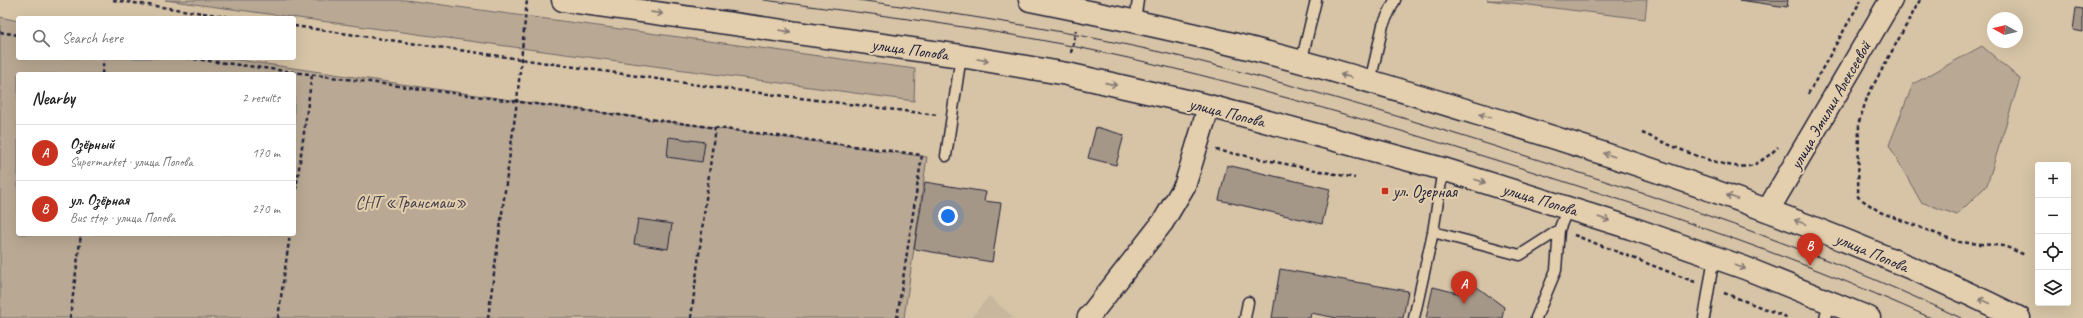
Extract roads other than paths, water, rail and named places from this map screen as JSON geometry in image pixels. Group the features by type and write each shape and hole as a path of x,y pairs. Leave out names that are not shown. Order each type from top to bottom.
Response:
{"main road":[{"name":"улица Попова","path":"563,0 960,56 1067,74 1209,106 1443,169 1568,208 1714,257 1827,310 1869,318"},
{"name":"улица Попова","path":"1030,0 1080,10 1136,10 1227,42 1370,82 1638,164 1768,210 1880,254 2019,318"},
{"name":"улица Эмилии Алексеевой","path":"1768,210 1891,0"}],"street":[{"path":"1088,318 1163,222 1185,186 1209,106"}],"lane":[{"path":"1301,63 1316,0"},
{"path":"1370,82 1383,25 1395,0"},
{"path":"946,156 960,56"},
{"path":"1414,318 1433,232 1443,169"},
{"path":"1536,318 1556,270 1559,230 1568,208"},
{"path":"1433,232 1520,255 1559,230"},
{"path":"1704,318 1714,257"},
{"path":"1245,318 1248,302"}],"tram line":[{"path":"764,0 982,30 1106,53 1229,82 1352,116 1473,153 1705,228 1819,271 1931,318"},
{"path":"858,0 995,20 1132,46 1222,67 1327,96 1431,126 1676,204 1791,246 1961,318"}],"place":[{"name":"ул. Озерная","path":"1385,191"},
{"name":"ул. Озёрная","path":"1810,266"},
{"name":"Озёрный","path":"1464,304"}],"park label":[{"name":"СНТ «Трансмаш»","path":"411,202"}]}
